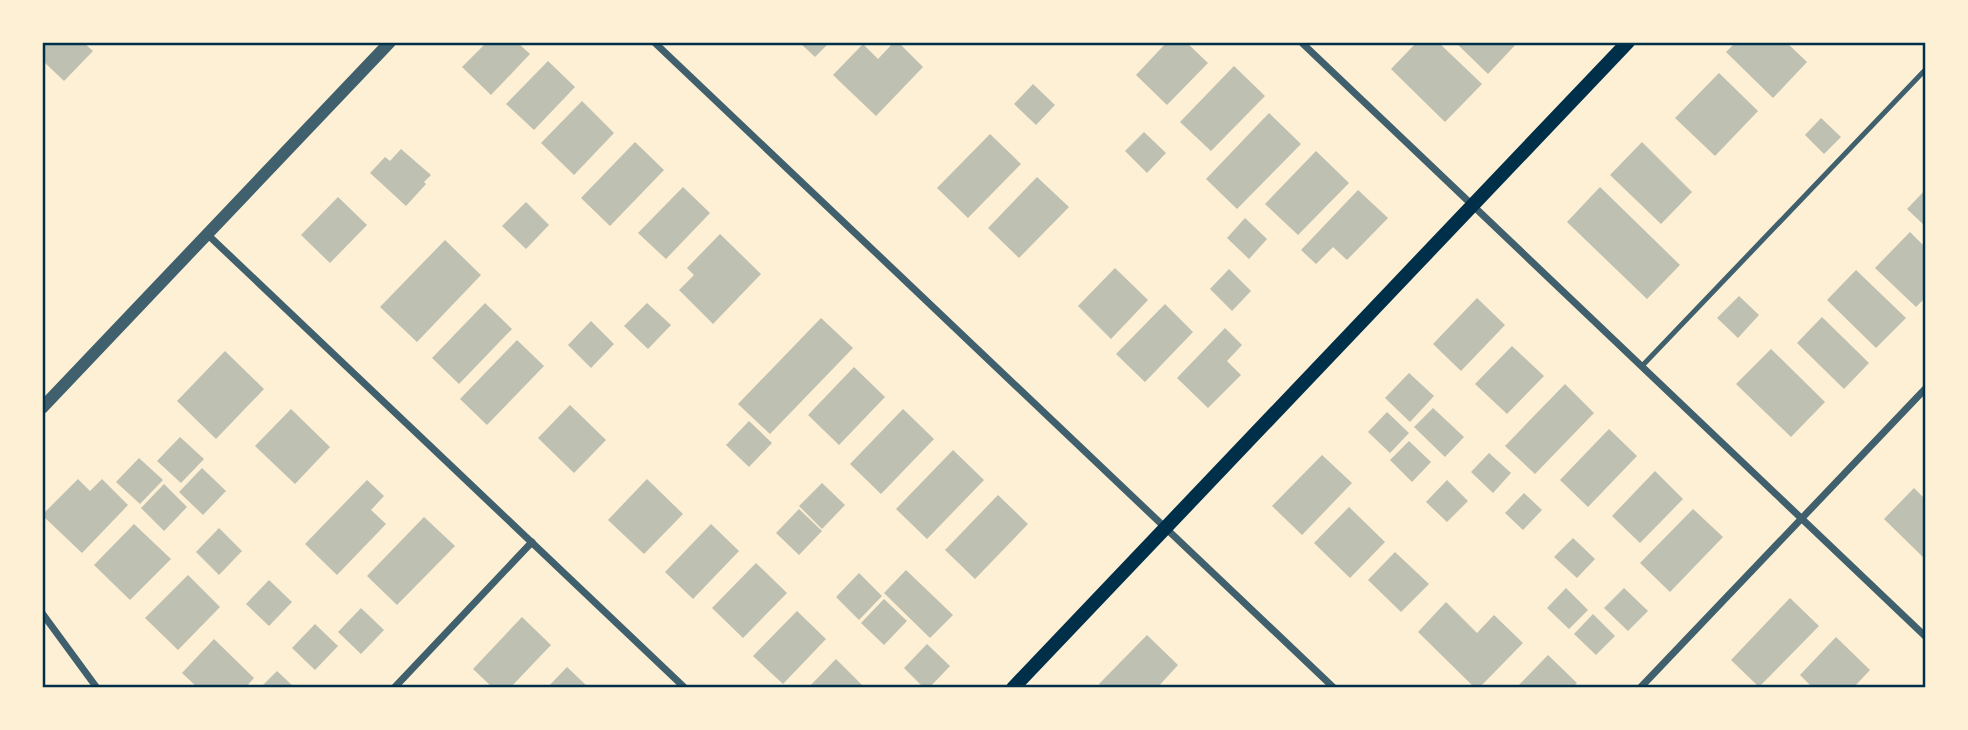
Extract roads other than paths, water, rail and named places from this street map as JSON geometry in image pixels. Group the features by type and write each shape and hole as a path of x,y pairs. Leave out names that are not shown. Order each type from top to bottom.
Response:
{"main road":[{"path":"1013,688 1628,42"}],"street":[{"path":"42,408 390,42"},
{"path":"654,42 1334,688"},
{"path":"1301,42 1926,637"},
{"path":"206,234 685,688"},
{"path":"1640,688 1926,388"},
{"path":"394,688 532,542"},
{"path":"42,613 97,688"}],"lane":[{"path":"1642,366 1926,69"}]}
